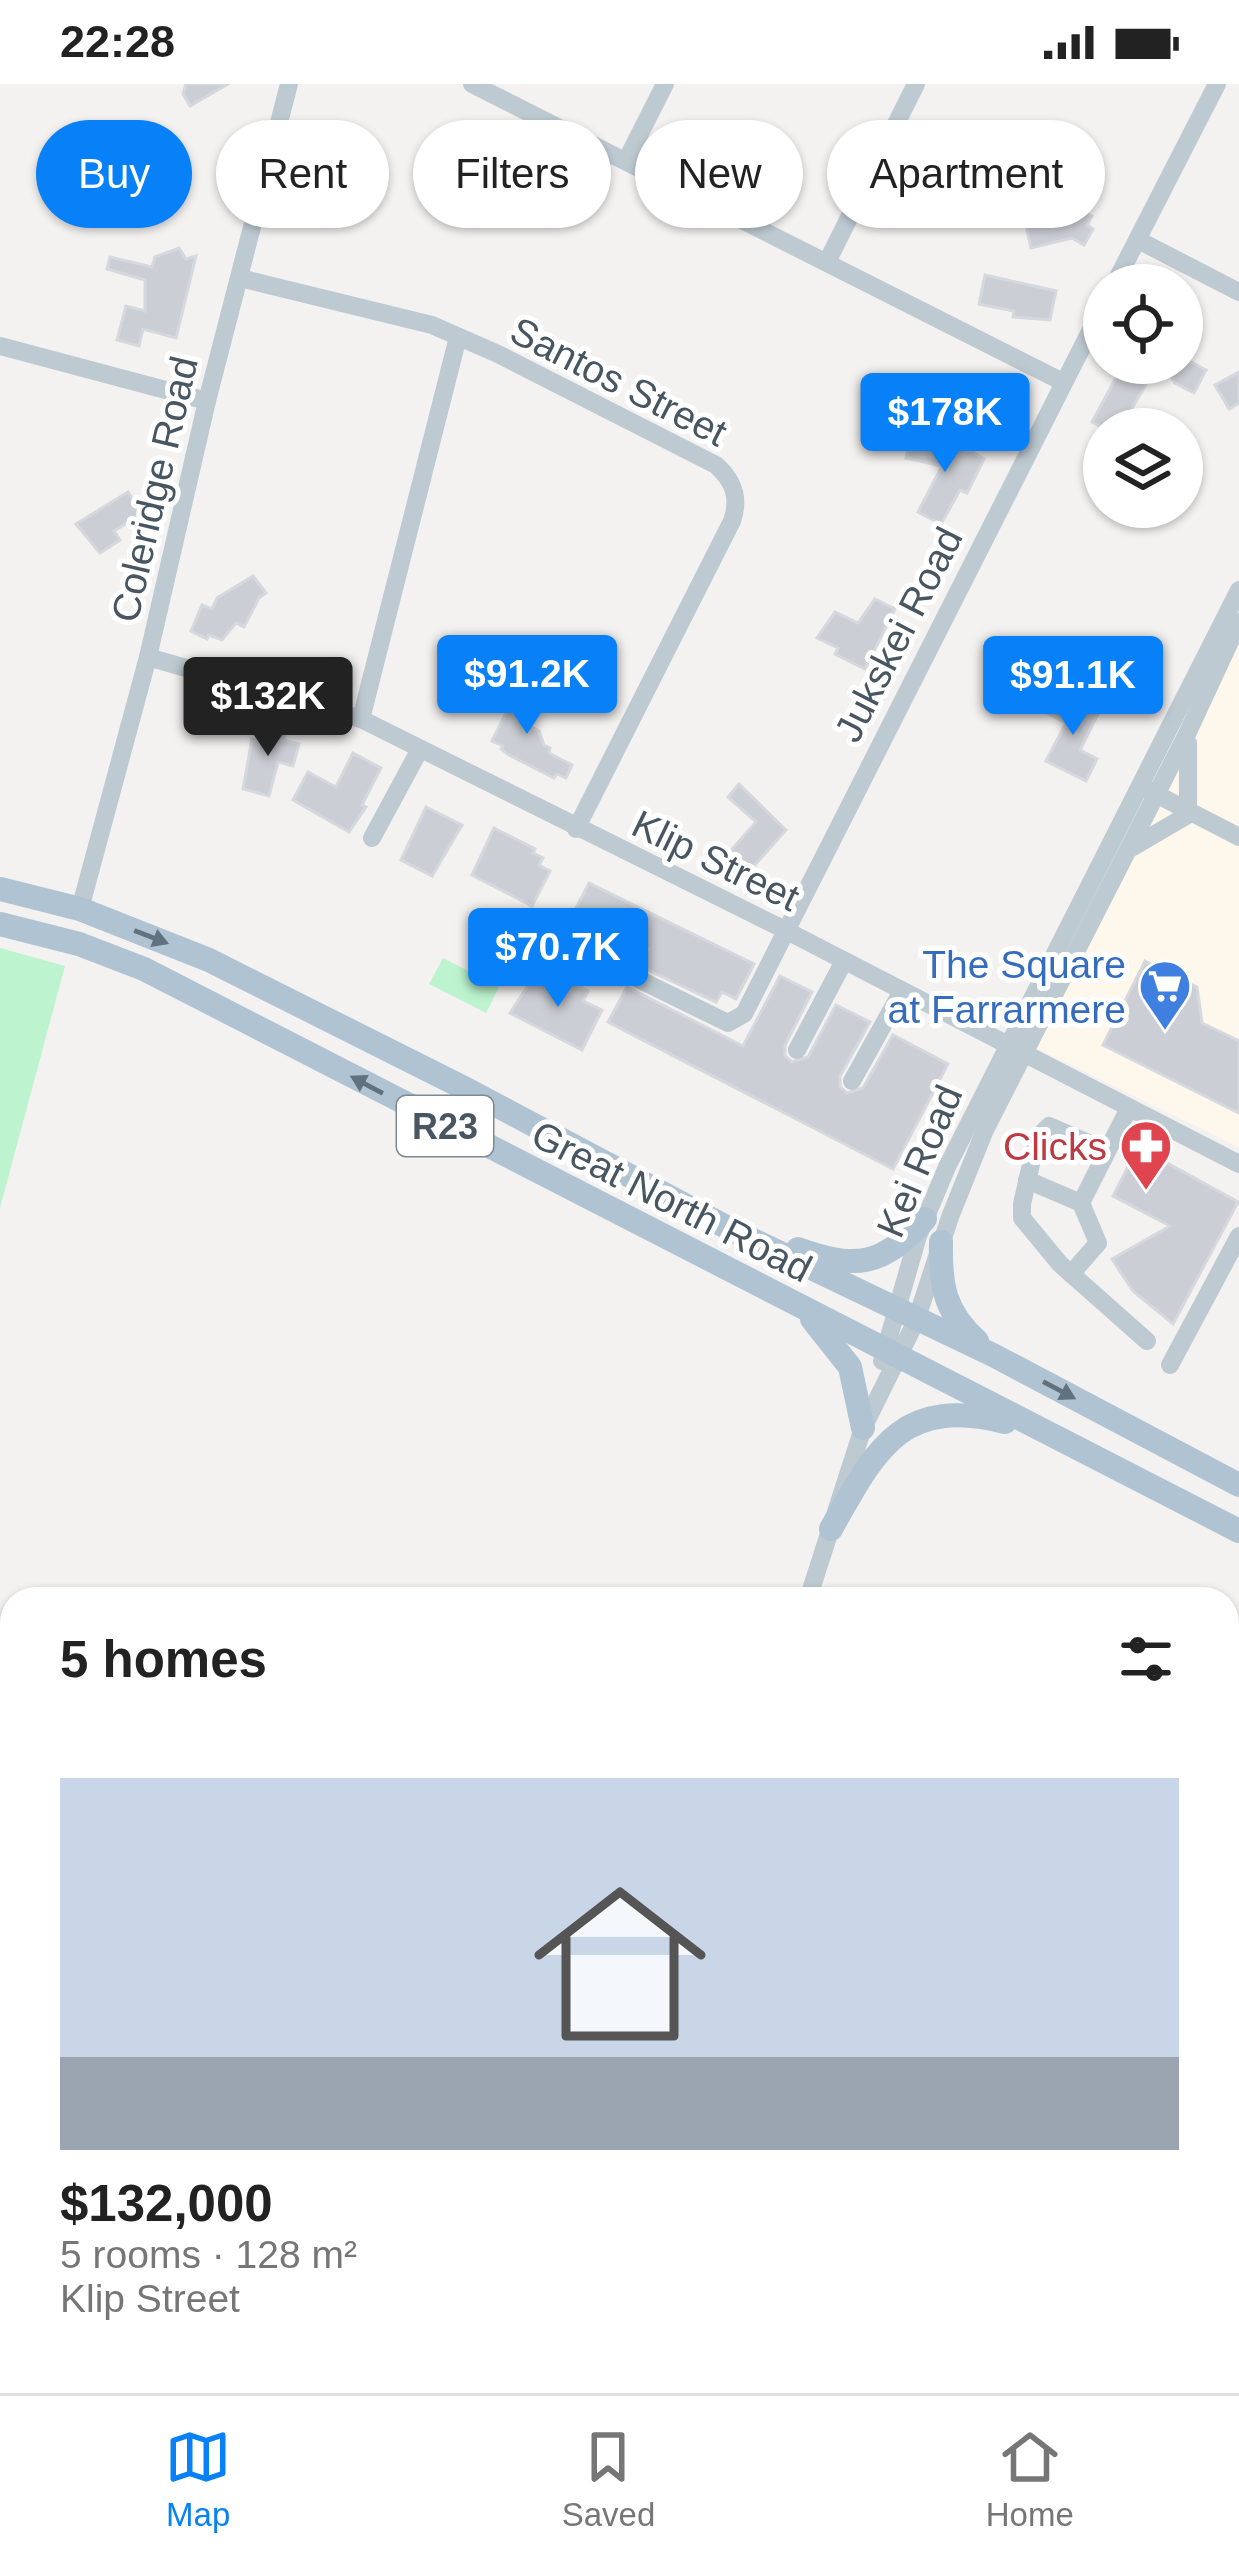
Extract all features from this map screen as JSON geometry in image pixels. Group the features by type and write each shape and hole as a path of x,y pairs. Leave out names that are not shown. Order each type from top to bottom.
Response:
{"main road":[{"name":"Great North Road","path":"0,889 80,909 209,959 732,1230 993,1355 1239,1485"},
{"name":"Great North Road","path":"0,924 79,944 144,969 1239,1531"},
{"path":"732,1230 850,1263 878,1258 894,1249 925,1219"},
{"path":"941,1242 940,1281 951,1314 993,1355"},
{"path":"803,1308 850,1367 862,1428"},
{"path":"831,1529 874,1456 919,1422 967,1413 1042,1432"}],"street":[{"name":"Coleridge Road","path":"80,909 148,657 207,401 289,84"},
{"path":"472,84 1063,382"},
{"path":"626,161 664,84"},
{"path":"828,260 916,84"},
{"path":"1125,264 1216,84"},
{"path":"1138,240 1239,292"},
{"name":"Santos Street","path":"240,278 397,315 458,337 716,465 729,476 736,492 732,521 576,829"},
{"path":"361,718 458,337"},
{"name":"Jukskei Road","path":"638,979 728,1023 744,1014 1083,344"},
{"path":"0,346 207,401"},
{"name":"Kei Road","path":"907,1317 1015,1050 1148,790 1239,590"},
{"name":"Kei Road","path":"907,1317 925,1219 946,1167 1128,851 1148,790 1188,732 1239,622"},
{"name":"Klip Street","path":"148,657 361,718 1239,1164"},
{"path":"1188,732 1190,813"},
{"path":"372,838 420,749"},
{"path":"1148,790 1239,837"},
{"path":"1128,851 1190,813"},
{"path":"797,1050 844,961"},
{"path":"852,1081 902,991"},
{"path":"1082,1203 1129,1108"},
{"path":"1107,1151 1049,1126 1037,1138 1022,1218 1071,1274 1147,1341"},
{"path":"1027,1180 1082,1203 1098,1243 1071,1274"},
{"path":"1170,1365 1239,1236"},
{"path":"812,1587 862,1428 907,1317"}],"shaded area":[{"name":"The Square at Farrarmere","path":"1239,638 1239,1147 1030,1045"}],"green space":[{"path":"0,948 65,966 0,1208"},
{"path":"443,958 499,987 486,1013 429,984"}],"building":[{"path":"186,84 228,84 190,106 183,94"},
{"path":"1027,228 1093,229 1084,245 1072,238 1031,248"},
{"path":"179,248 186,259 196,256 176,338 143,329 139,346 117,340 126,306 145,311 145,280 107,269 110,257 152,267 155,257"},
{"path":"985,275 1056,291 1050,320 1013,317 1014,311 979,304"},
{"path":"1239,372 1239,403 1229,409 1215,385"},
{"path":"1113,384 1146,384 1132,408 1100,408"},
{"path":"1177,384 1199,384 1194,393"},
{"path":"910,438 971,451 984,459 967,493 960,490 941,524 918,512 942,466 906,458"},
{"path":"128,492 142,513 114,531 120,540 100,553 76,524"},
{"path":"253,576 266,593 244,627 236,623 222,640 191,631 202,605 212,609 217,598"},
{"path":"875,599 895,609 865,669 835,654 838,648 817,638 835,612 858,623"},
{"path":"521,683 535,689 529,702 536,706 530,726 539,731 549,753 572,765 566,778 557,774 554,778 492,741"},
{"path":"1059,694 1098,714 1080,750 1097,759 1086,781 1046,761 1066,723 1049,714"},
{"path":"260,725 286,731 283,740 299,744 293,766 278,762 269,796 243,789 252,739 256,740"},
{"path":"353,753 381,768 362,805 366,807 349,832 293,800 308,772 336,787"},
{"path":"739,784 786,830 747,874 726,856 756,822 728,797"},
{"path":"426,807 462,825 432,876 401,860"},
{"path":"494,828 535,849 533,853 543,858 539,865 550,871 532,906 472,875"},
{"path":"589,883 754,964 736,999 722,992 716,1002 640,966 648,949 602,925 587,955 559,941"},
{"name":"The Square at Farrarmere","path":"1145,961 1197,987 1202,1023 1239,1041 1239,1113 1103,1045"},
{"path":"535,975 554,985 558,976 588,991 583,1001 602,1010 582,1050 510,1013"},
{"path":"780,976 812,992 785,1045 785,1056 792,1062 808,1057 836,1005 870,1022 840,1076 840,1087 847,1093 863,1088 893,1035 948,1064 893,1169 608,1022 627,987 743,1046"},
{"path":"1138,1147 1238,1202 1173,1324 1133,1291 1112,1259 1170,1226 1113,1196"}],"place":[{"name":"The Square at Farrarmere","path":"1165,1032"},
{"name":"Clicks","path":"1146,1192"}]}
